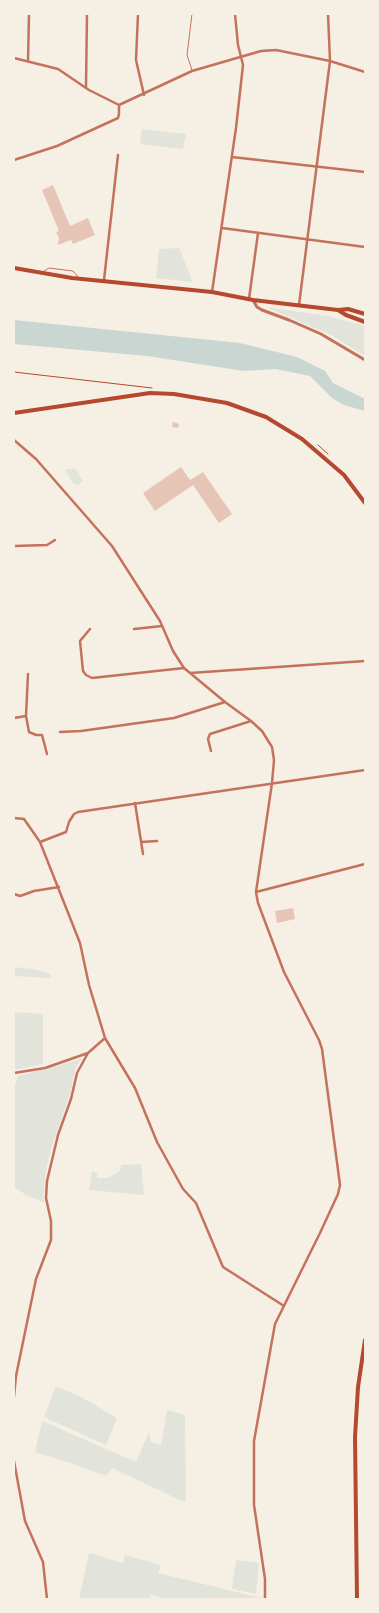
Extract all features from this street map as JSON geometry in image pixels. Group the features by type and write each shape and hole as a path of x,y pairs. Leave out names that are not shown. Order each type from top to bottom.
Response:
{"main road":[{"path":"14,268 79,278 212,292 251,300 338,310 348,309 365,314"},
{"path":"338,310 365,322"},
{"path":"14,413 150,393 174,394 227,403 266,417 302,438 344,476 365,504"},
{"path":"357,1599 355,1438 358,1387 365,1340"}],"street":[{"path":"28,61 29,14"},
{"path":"86,87 87,14"},
{"path":"138,14 136,60 144,95"},
{"path":"212,292 232,157 243,65 238,45 235,14"},
{"path":"299,305 330,61 328,14"},
{"path":"119,105 192,71 241,55 260,51 276,50 330,61 365,72"},
{"path":"14,58 58,69 119,105"},
{"path":"14,160 57,146 118,118 119,105"},
{"path":"104,280 118,155"},
{"path":"232,157 365,172"},
{"path":"222,228 365,247"},
{"path":"258,233 251,300 262,310 321,334 365,360"},
{"path":"14,440 36,458 112,546 162,626 173,651 188,673 262,731 272,747 274,760 272,783 256,892 284,972 322,1049 340,1185 338,1194 275,1324 254,1441 254,1505 265,1599"},
{"path":"14,546 48,545 55,540"},
{"path":"134,629 162,626"},
{"path":"90,629 80,642 83,671 92,678 184,668"},
{"path":"188,673 365,661"},
{"path":"28,674 26,716 28,732 42,735 47,754"},
{"path":"60,732 82,731 174,718 225,702"},
{"path":"14,718 26,716"},
{"path":"211,752 208,739 210,734 250,721"},
{"path":"40,842 66,832 69,822 74,814 78,812 365,770"},
{"path":"135,803 143,854"},
{"path":"14,818 24,819 40,842 80,943 89,985 105,1038 135,1088 157,1142 183,1189 196,1203 223,1266 284,1306"},
{"path":"141,842 157,841"},
{"path":"256,892 365,864"},
{"path":"14,894 20,896 34,891 59,887"},
{"path":"14,1397 16,1376 36,1280 51,1240 51,1221 46,1198 47,1181 58,1135 71,1099 77,1073 88,1054 105,1038"},
{"path":"14,1073 45,1068 88,1054"},
{"path":"14,1461 24,1521 43,1562 47,1599"}],"lane":[{"path":"192,14 187,55 192,71"},
{"path":"42,272 50,268 72,271 79,278"}],"path":[{"path":"14,372 156,388"},
{"path":"317,445 328,455"}],"shaded area":[{"path":"142,129 186,134 183,149 140,144"},
{"path":"179,248 193,282 156,278 159,249"},
{"path":"266,307 328,316 365,326 365,356 331,335"},
{"path":"14,320 240,343 297,357 325,371 333,383 365,399 365,411 344,405 332,398 310,376 276,369 244,371 147,356 14,344"},
{"path":"75,468 83,481 78,485 72,482 65,470"},
{"path":"14,967 33,969 50,974 51,978 14,976"},
{"path":"14,1012 43,1014 43,1064 14,1070"},
{"path":"82,1058 76,1067 69,1097 51,1149 46,1171 43,1199 45,1203 26,1195 14,1187 14,1088 18,1076"},
{"path":"141,1164 144,1195 89,1190 92,1171 97,1173 97,1178 108,1178 120,1171 121,1165"},
{"path":"56,1386 83,1398 117,1418 106,1445 44,1417"},
{"path":"167,1410 185,1415 186,1501 182,1501 112,1468 106,1476 35,1452 42,1421 136,1462 149,1432 151,1442 161,1445"},
{"path":"89,1553 123,1563 125,1555 161,1565 158,1573 261,1599 167,1599 151,1595 150,1599 79,1599"},
{"path":"236,1560 259,1563 256,1594 232,1589"}],"building":[{"path":"53,185 70,226 88,218 95,235 73,244 71,240 58,245 59,238 56,232 59,231 42,190"},
{"path":"173,422 179,424 178,428 172,427"},
{"path":"181,467 190,480 203,472 232,514 219,523 193,485 155,511 143,493"},
{"path":"293,908 295,919 277,923 275,911"}]}
